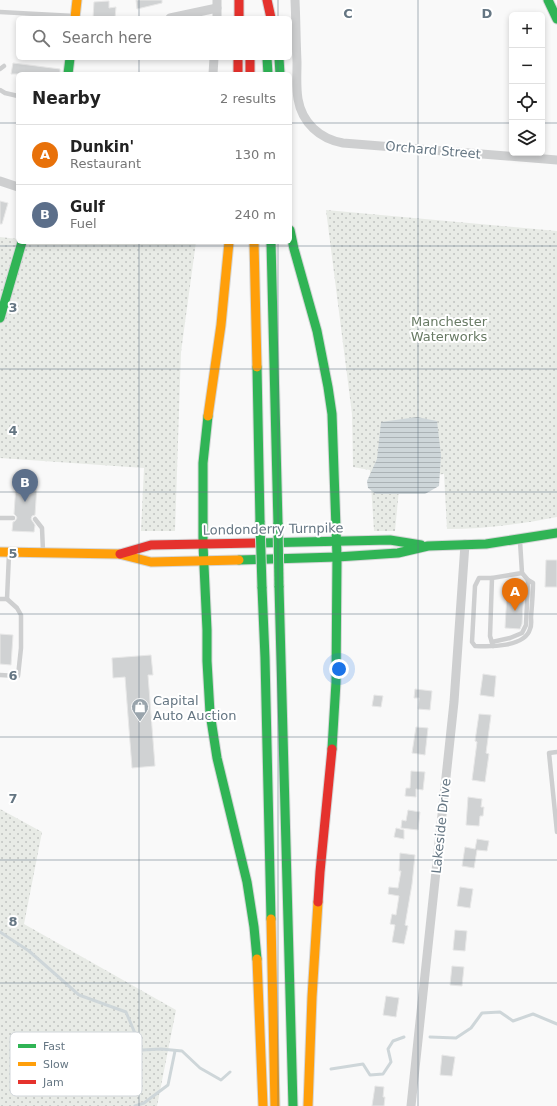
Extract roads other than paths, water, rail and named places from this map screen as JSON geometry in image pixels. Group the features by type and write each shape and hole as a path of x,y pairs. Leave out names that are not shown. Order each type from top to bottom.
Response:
{"main road":[{"path":"75,16 77,0"},
{"path":"239,16 240,0"},
{"path":"266,0 267,16"},
{"path":"266,0 271,16"},
{"path":"548,0 557,19"},
{"path":"68,72 70,60"},
{"path":"238,60 238,72"},
{"path":"250,60 250,72"},
{"path":"267,60 268,72"},
{"path":"280,60 280,72"},
{"path":"292,240 317,331 332,414 337,557 336,682 331,766 319,879 312,997 308,1106"},
{"path":"0,318 21,244"},
{"path":"229,244 203,463 203,544 207,661 210,713 217,758 252,904 258,974 263,1106"},
{"path":"254,244 275,1106"},
{"path":"271,244 293,1106"},
{"name":"Londonderry Turnpike","path":"4,552 119,554 151,562 337,557 398,553 428,546 486,544 557,533"},
{"name":"Londonderry Turnpike","path":"119,554 151,545 390,540 428,546"}],"street":[{"name":"Orchard Street","path":"295,0 298,98 303,115 313,128 327,138 343,143 557,160"},
{"path":"177,16 217,4 217,16"},
{"path":"213,72 214,60"},
{"path":"0,181 16,186"},
{"name":"Lakeside Drive","path":"411,1106 454,702 465,544"}],"lane":[{"path":"0,12 60,16"},
{"path":"0,90 16,96"},
{"path":"0,518 13,518"},
{"path":"35,519 42,528 43,553"},
{"path":"520,539 522,573 533,583 530,629 526,637 519,641 507,644 475,646 472,642 475,586 479,578 492,578 522,573"},
{"path":"4,552 7,599"},
{"path":"492,578 490,636 492,644"},
{"path":"492,644 522,633 526,625 528,580"},
{"path":"0,599 7,599 17,608 21,615 18,676 0,675"},
{"path":"557,752 549,753 557,832"}],"waterway":[{"path":"0,932 29,951 79,995 126,1012 134,1032"},
{"path":"430,1037 456,1038 471,1028 482,1013 500,1012 513,1021 533,1014 557,1024"},
{"path":"331,1069 363,1064 370,1075 383,1074 391,1062 388,1049 393,1041 404,1037"},
{"path":"142,1050 161,1049 182,1051 200,1068 221,1080 230,1072"},
{"path":"135,1106 144,1103 168,1085 175,1051"}],"place":[{"name":"Gulf","path":"25,502"},
{"name":"Dunkin'","path":"515,611"},
{"name":"Capital Auto Auction","path":"140,722"}],"park label":[{"name":"Manchester Waterworks","path":"449,328"}]}
